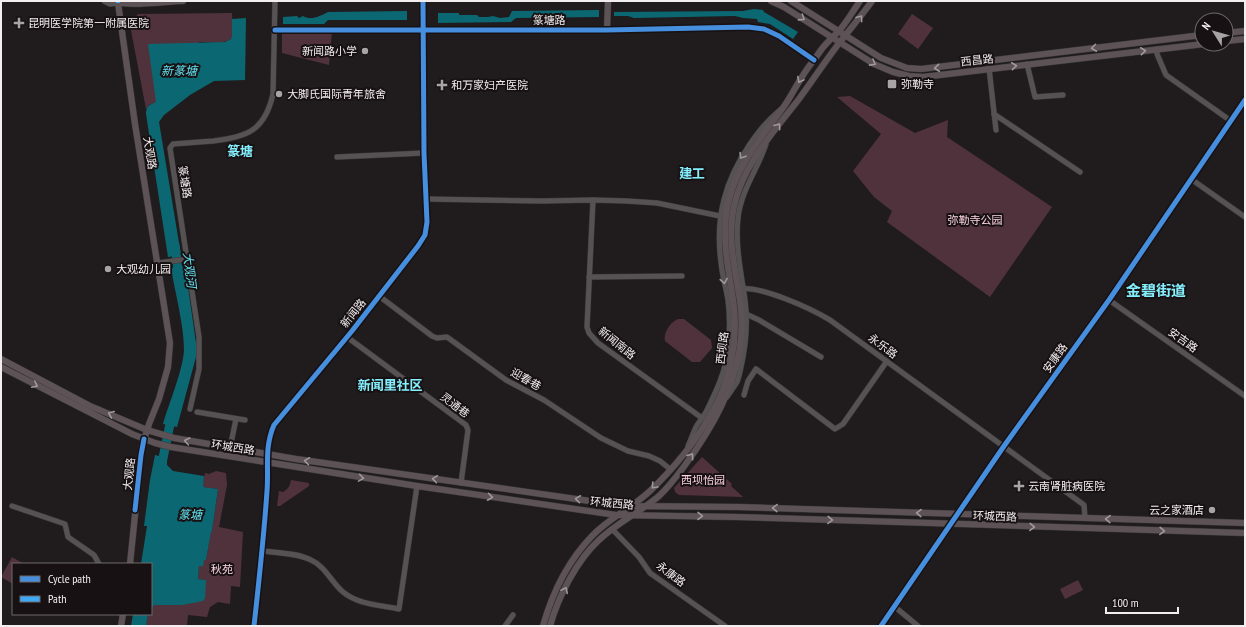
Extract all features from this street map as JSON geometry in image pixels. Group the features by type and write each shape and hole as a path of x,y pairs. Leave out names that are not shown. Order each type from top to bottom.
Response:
{"main road":[{"path":"116,2 132,3 182,1"},
{"path":"607,30 608,1"},
{"name":"西昌路","path":"771,1 784,7 874,64 893,72 909,76 923,77 989,68 1194,45"},
{"name":"西昌路","path":"791,1 881,58 907,68 921,69 1194,36"},
{"name":"西坝路","path":"543,626 558,585 575,558 591,537 616,515 650,491 687,450 710,416 720,398 734,350 735,314 726,261 725,236 726,215 732,190 746,160 785,106 802,76 839,31 860,1"},
{"name":"西坝路","path":"550,626 565,589 579,566 598,540 647,506 660,495 689,460 705,436 721,407 732,381 740,349 740,288 732,246 732,226 738,192 748,170 766,143 872,1"},
{"name":"大观路","path":"116,2 170,343 168,367 159,399 144,439 141,454 130,563"},
{"path":"1234,32 1245,31"},
{"path":"1234,40 1245,39"},
{"name":"环城西路","path":"1,359 90,406 147,430 174,438 296,459 630,506 746,507 1245,523"},
{"name":"环城西路","path":"1,367 144,439 158,444 267,463 616,515 744,517 1245,533"},
{"path":"121,626 123,615"}],"street":[{"path":"104,1 110,4 116,2"},
{"name":"篆塘路","path":"190,409 199,369 199,337 170,148 173,144 237,138 253,130 261,122 273,94 275,1"},
{"name":"新闻路","path":"254,626 262,551 269,436 274,425 379,296 423,238 427,222 424,153 422,1"},
{"name":"篆塘路","path":"275,30 607,30 748,27 764,29 779,36 814,60"},
{"path":"1157,49 1157,54 1166,74 1231,121"},
{"path":"1027,64 1035,97 1063,95"},
{"path":"989,68 996,130"},
{"name":"安康路","path":"881,626 1004,446 1109,300 1245,100"},
{"path":"687,450 695,428 714,395 724,367 728,350 729,314 721,262 719,236 720,216 726,188 737,164 766,122 785,106"},
{"path":"994,114 1080,172"},
{"path":"337,158 424,153"},
{"path":"1191,179 1245,217"},
{"path":"426,199 542,201 593,200 657,203 720,216"},
{"name":"新闻南路","path":"593,200 587,327 592,338 702,418"},
{"path":"158,263 187,259"},
{"path":"589,277 682,276"},
{"path":"721,407 737,381 745,350 746,314 740,288"},
{"name":"永乐路","path":"740,288 755,290 786,300 814,310 830,320 1084,505 1085,518"},
{"name":"迎春巷","path":"379,296 432,336 437,338 447,337 506,380 544,400 601,438 628,452 649,456 660,461 670,469"},
{"name":"安吉路","path":"1109,300 1245,396"},
{"path":"746,314 759,320 821,357"},
{"name":"灵通巷","path":"346,337 466,425 468,430 461,482"},
{"path":"744,395 748,381 756,369 835,428 843,424 887,361"},
{"path":"197,412 245,420"},
{"path":"230,448 236,419"},
{"path":"262,551 303,557 320,566 342,592 350,597 360,602 399,609 417,486"},
{"path":"12,506 65,524 68,537 94,555 98,563"},
{"name":"永康路","path":"612,529 639,557 650,572 718,624 725,626"},
{"path":"895,607 918,626"},
{"path":"505,626 513,615"}],"green space":[{"path":"232,13 233,37 230,40 222,42 199,42 156,102 149,105 146,109 130,25 138,14"},
{"path":"912,14 933,28 918,49 898,34"},
{"path":"282,31 332,31 329,65 282,53"},
{"name":"弥勒寺公园","path":"850,96 915,133 948,120 947,137 1052,207 990,297 887,222 892,211 874,197 853,171 881,134 837,97"},
{"path":"678,319 684,319 711,340 712,348 700,362 692,362 665,341 665,334 668,328"},
{"name":"西坝怡园","path":"702,457 732,484 731,486 743,497 679,495 675,492 674,488"},
{"name":"秋苑","path":"216,471 226,473 227,485 219,527 243,532 240,587 231,586 230,604 218,602 210,607 207,617 188,615 187,626 146,626 148,615 152,615 152,608 154,605 182,605 206,580 198,579 199,566 204,560 206,560 218,489 202,487 205,473 209,474"},
{"path":"291,480 309,483 309,486 280,506 277,506 279,491 283,492 286,490"},
{"path":"12,557 22,563 12,563 12,583 1,577"},
{"path":"1078,580 1083,590 1065,599 1060,589"}],"water":[{"path":"754,9 763,10 798,32 793,39 770,24 758,22 757,19 735,16 634,18 628,16 614,16 614,12 743,11"},
{"path":"599,10 599,17 516,18 511,22 438,23 438,13 459,13 459,15 477,15 479,17 493,16 500,18 509,17 512,11"},
{"path":"407,11 407,20 328,20 324,24 283,24 283,17 297,16 299,18 303,16 312,18 328,12"},
{"name":"新篆塘","path":"246,18 245,80 214,81 190,95 164,115 159,122 181,255 168,257 146,114 148,106 156,102 148,44 225,42 232,37 232,19"},
{"path":"185,266 196,343 196,357 177,427 163,424 178,377 184,350 181,319 171,268"},
{"name":"篆塘","path":"155,455 167,458 167,465 173,471 204,476 203,487 218,489 206,560 204,560 203,566 199,566 198,579 206,580 205,598 203,601 182,605 154,605 152,608 152,563 141,563 147,526 144,526"},
{"path":"133,615 148,615 146,626 131,626"}],"waterway":[{"name":"大观河","path":"175,245 179,278"},
{"name":"大观河","path":"161,468 172,414"}],"cycle path":[{"path":"254,626 266,508 268,450 274,425 352,331 425,235 427,222 424,153 423,1"},
{"path":"275,30 607,30 748,27 764,29 779,36 814,60"},
{"path":"881,626 1004,446 1109,300 1245,100"},
{"path":"135,510 144,439"}],"place":[{"name":"昆明医学院第一附属医院","path":"19,23"},
{"name":"新闻路小学","path":"365,51"},
{"name":"弥勒寺","path":"892,84"},
{"name":"和万家妇产医院","path":"442,85"},
{"name":"大脚氏国际青年旅舍","path":"279,94"},
{"name":"大观幼儿园","path":"108,269"},
{"name":"云南肾脏病医院","path":"1019,486"},
{"name":"云之家酒店","path":"1212,510"}],"district":[{"name":"篆塘","path":"240,151"},
{"name":"建工","path":"692,173"},
{"name":"金碧街道","path":"1156,290"},
{"name":"新闻里社区","path":"390,385"}]}
